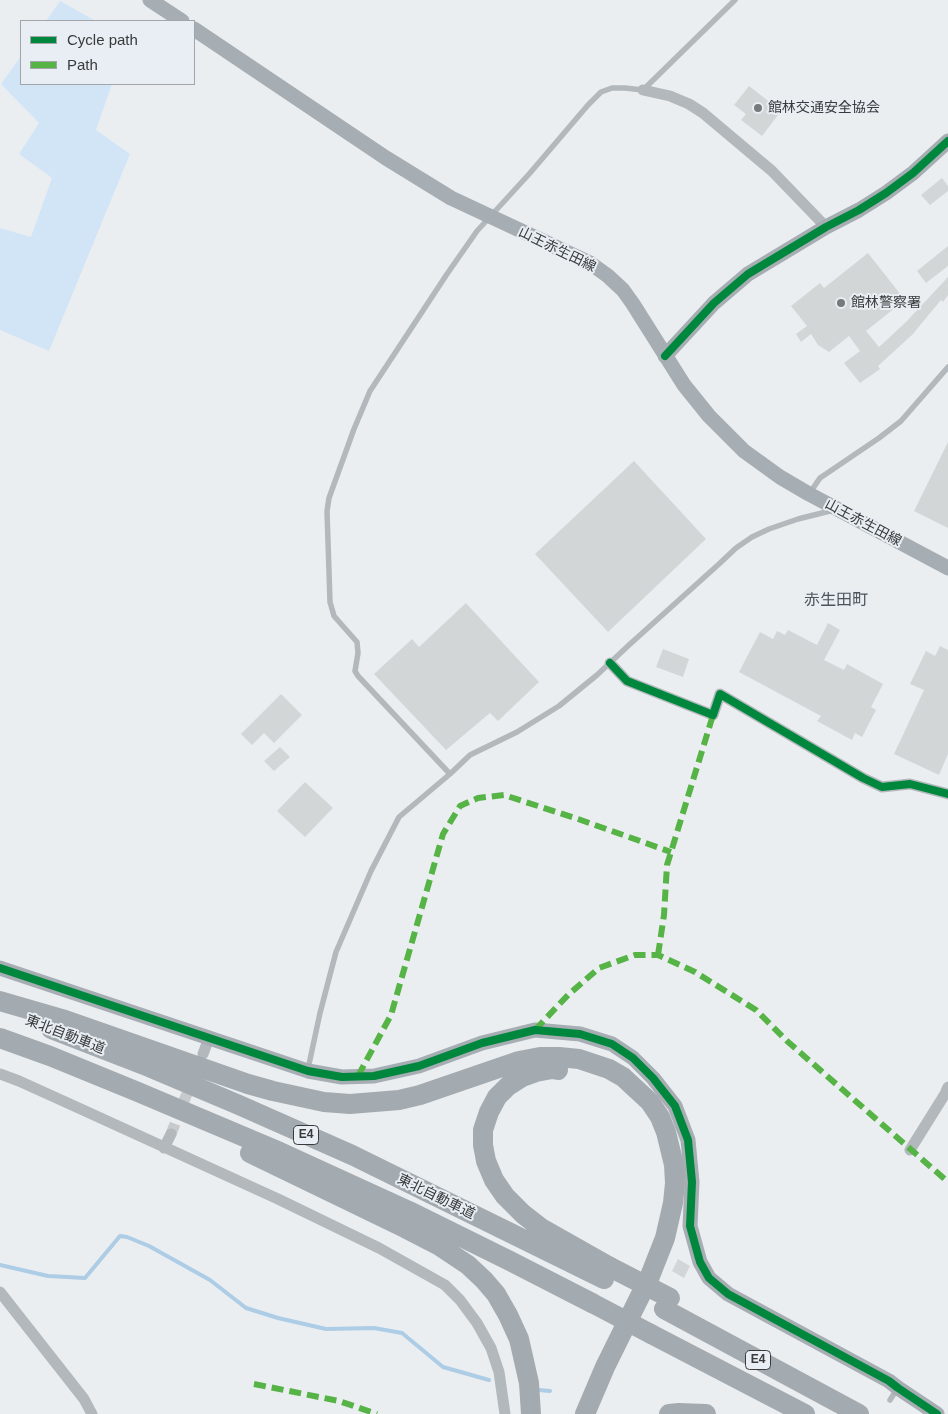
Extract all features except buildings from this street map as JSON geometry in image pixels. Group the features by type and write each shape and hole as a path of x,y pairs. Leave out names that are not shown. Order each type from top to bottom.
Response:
{"highway":[{"path":"0,1001 62,1019 248,1084 324,1102 350,1104 399,1100 420,1095 519,1061 540,1057 580,1059 609,1069 623,1077 650,1102 660,1117 666,1132 674,1165 674,1203 665,1238 656,1261 605,1366 585,1414"},
{"name":"東北自動車道","path":"0,1010 149,1067 291,1128 607,1273 667,1304 855,1412"},
{"name":"東北自動車道","path":"0,1038 50,1056 229,1129 400,1207 510,1261 805,1414"},
{"path":"572,1414 582,1386 647,1253 660,1206 662,1186 660,1150 645,1116 618,1089 603,1080 570,1070 552,1069 522,1077 508,1086 497,1097 489,1112 483,1130 486,1161 494,1180 505,1196 523,1214 607,1273"},
{"path":"138,1092 225,1141 438,1245 468,1265 496,1294 519,1338 528,1383 531,1414"},
{"path":"669,1414 706,1414"}],"street":[{"path":"150,0 180,20"},
{"name":"山王赤生田線","path":"195,30 386,158 451,198 590,264 608,276 623,290 684,385 709,416 725,434 761,465 836,509 948,568"},
{"path":"642,90 670,96 703,113 772,172 826,227"},
{"path":"666,356 714,303 748,274 886,193 913,173 948,141"},
{"path":"610,663 626,681 714,715 720,694 863,778 882,787 910,784 948,794"},
{"path":"0,968 308,1071 342,1076 374,1076 419,1066 482,1043 535,1030 580,1034 612,1044 633,1058 653,1078 675,1106 688,1140 692,1182 690,1226 700,1262 709,1278 728,1294 881,1377 894,1394 937,1414"},
{"path":"203,1054 209,1038"},
{"path":"0,1074 278,1199 380,1248 445,1285 460,1300 477,1323 491,1348 499,1372 504,1414"},
{"path":"910,1150 948,1087"},
{"path":"164,1148 170,1134"},
{"path":"0,1292 84,1399 92,1414"}],"lane":[{"path":"450,774 355,672 358,653 357,642 334,616 330,602 327,511 329,498 354,429 370,391 476,231 601,92 612,88 642,90 735,0"},
{"path":"809,494 820,478 901,421 948,367"},
{"path":"308,1071 320,1013 336,952 372,871 399,817 470,755 517,732 559,706 598,675 725,559 752,537 798,519 836,509"}],"shaded area":[{"path":"60,1 94,20 47,20"},
{"path":"20,57 20,85 112,85 96,130 130,154 49,351 0,330 0,228 31,237 52,178 19,154 39,123 1,84"}],"waterway":[{"path":"0,1265 48,1276 85,1278 120,1236 127,1237 149,1246 210,1280 246,1308 278,1318 326,1329 374,1328 402,1333 443,1367 489,1380"},
{"path":"539,1390 550,1391"}],"tunnel":[{"path":"171,1134 192,1081"}],"marked path":[{"path":"658,955 664,915 667,865 713,715"},
{"path":"358,1076 391,1015 443,834 460,806 478,798 504,795 671,852"},
{"path":"535,1030 568,995 599,968 635,955 658,955 695,972 756,1010 787,1041 948,1182"},
{"path":"254,1384 339,1401 377,1414"}],"cycle path":[{"path":"665,356 714,303 748,274 886,193 913,173 948,141"},
{"path":"610,663 627,681 713,715 720,694 863,778 882,787 910,784 948,794"},
{"path":"0,968 308,1071 342,1077 374,1076 419,1066 482,1043 535,1030 580,1034 612,1044 633,1058 653,1078 675,1106 688,1140 692,1182 690,1226 700,1262 709,1278 728,1294 889,1381 937,1414"}],"place":[{"name":"館林交通安全協会","path":"758,108"},
{"name":"館林警察署","path":"841,303"}],"district":[{"name":"赤生田町","path":"836,601"}]}
